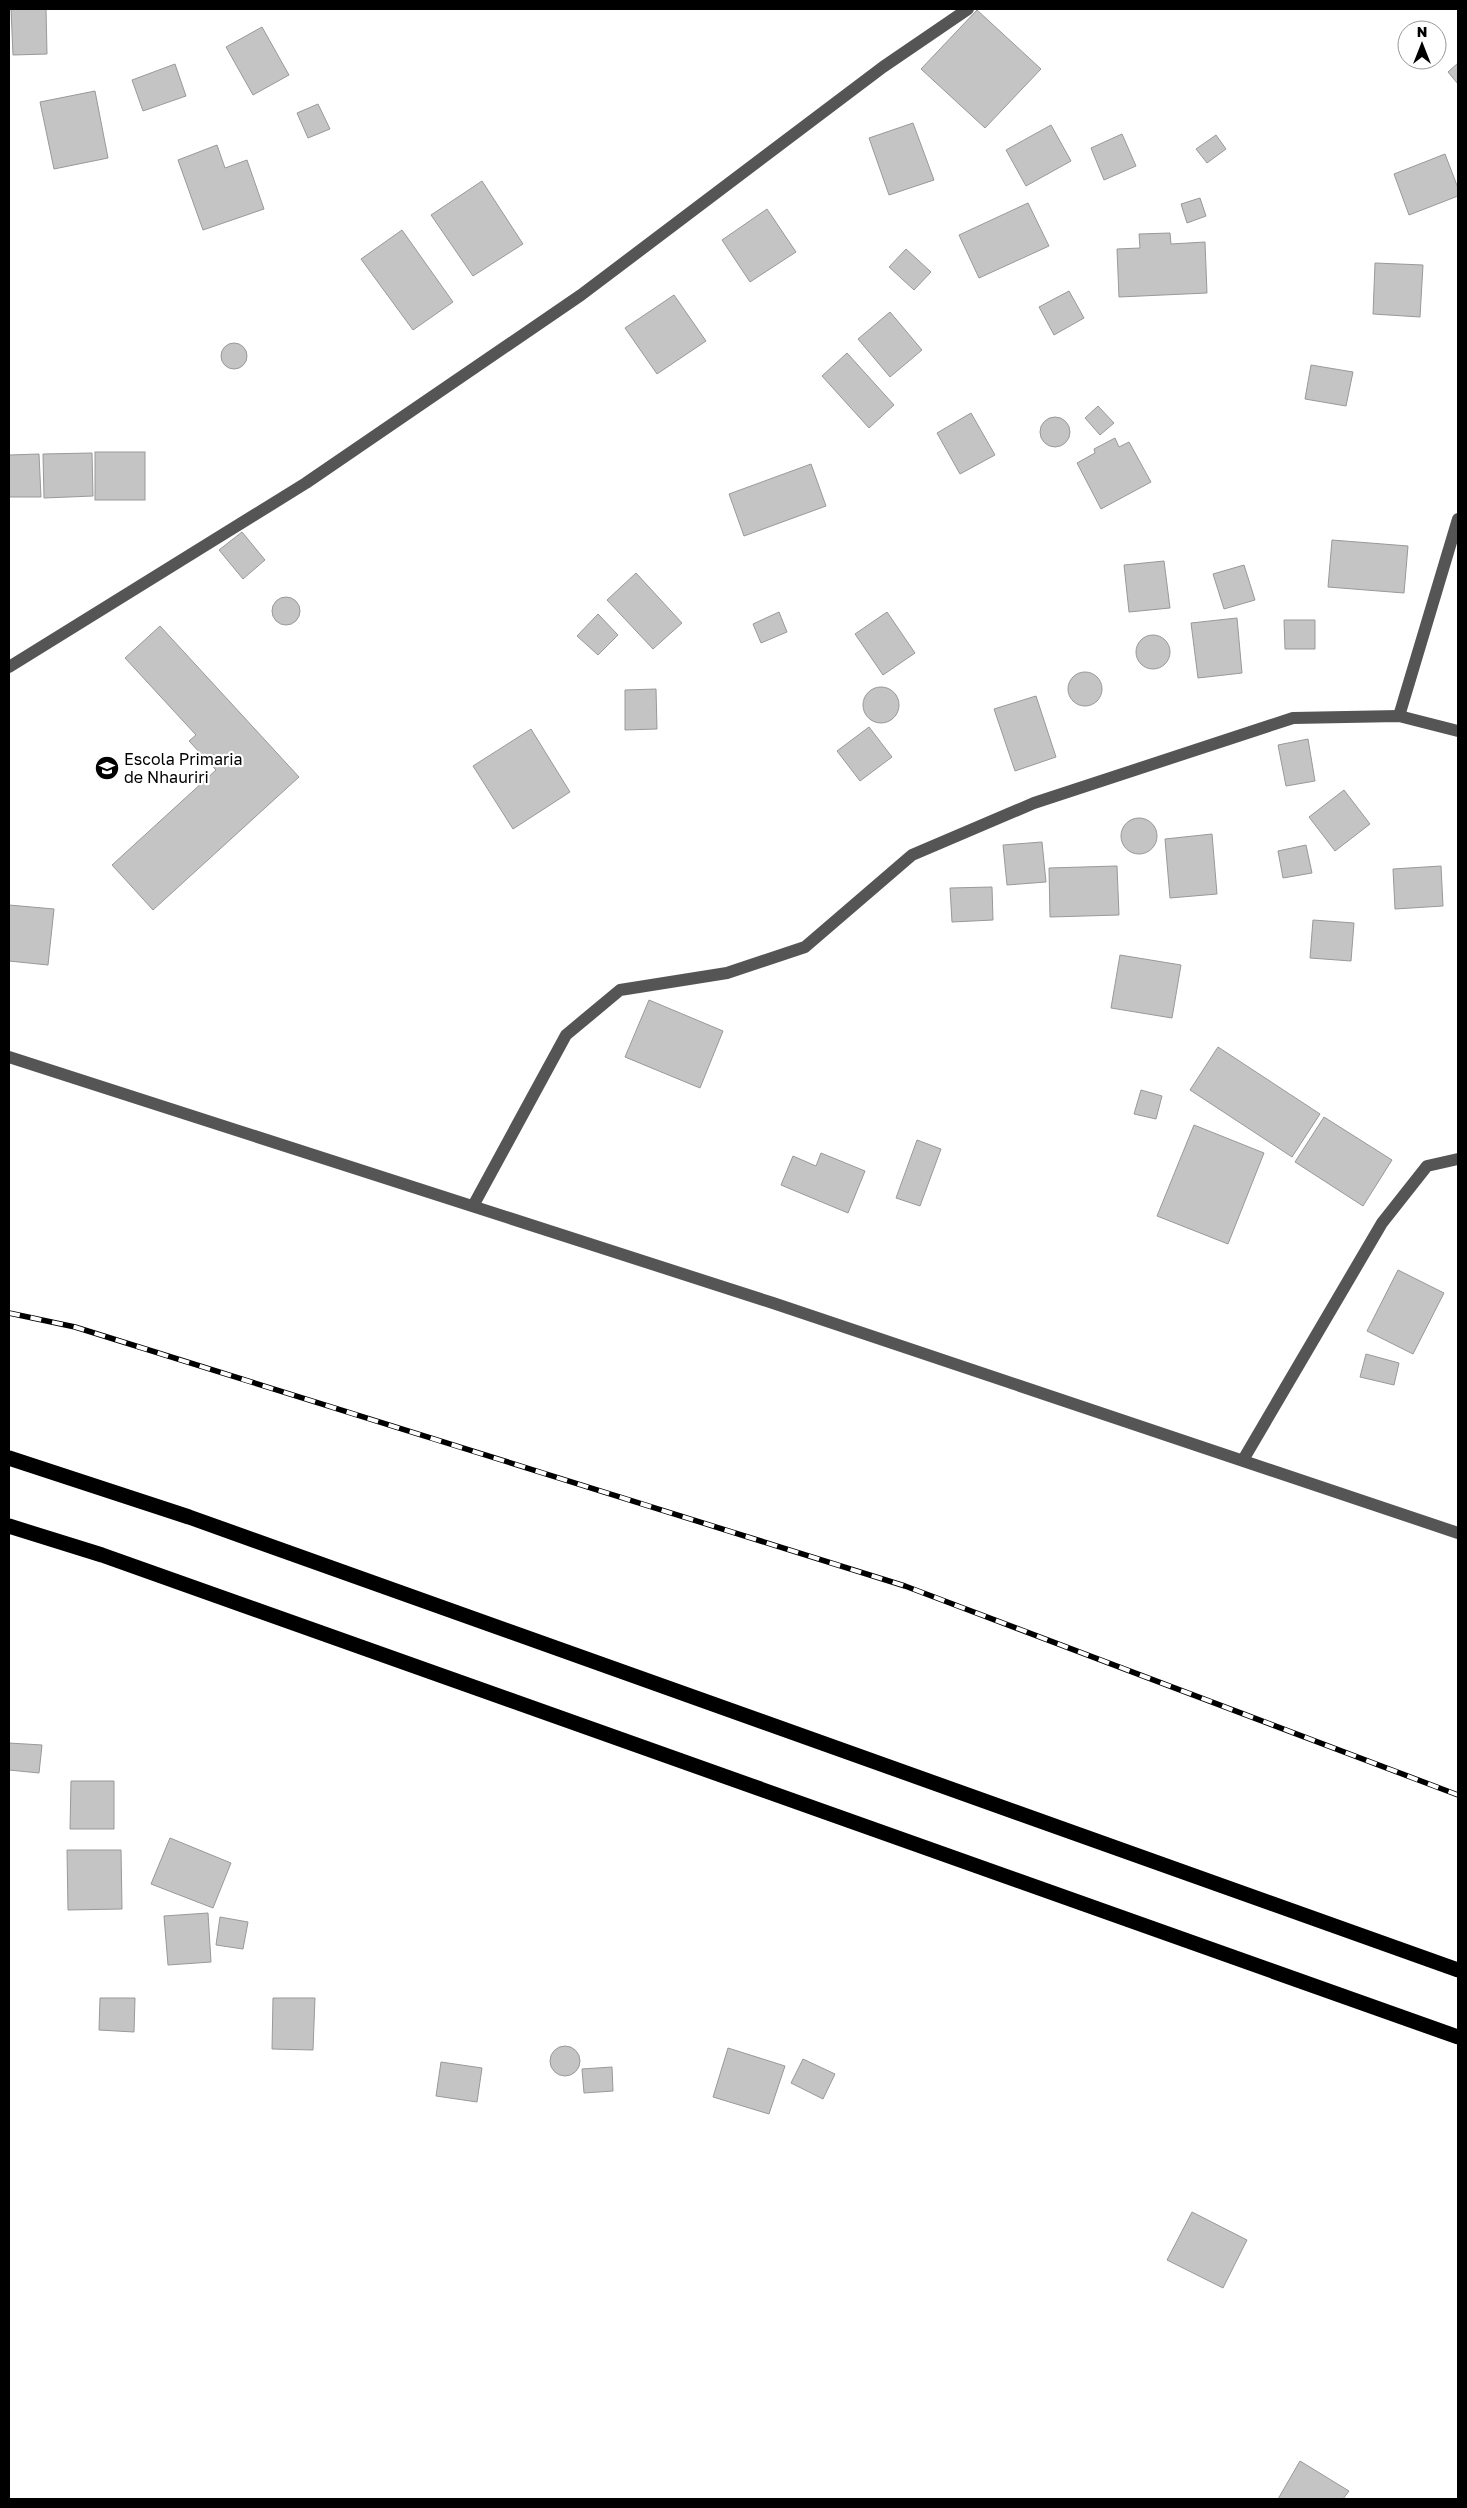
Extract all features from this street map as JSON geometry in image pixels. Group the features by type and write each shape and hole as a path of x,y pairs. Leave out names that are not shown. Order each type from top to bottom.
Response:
{"highway":[{"path":"9,1458 189,1517 1458,1970"},
{"path":"9,1526 111,1559 1458,2037"}],"street":[{"path":"9,667 306,483 581,295 883,67 968,9"},
{"path":"1399,716 1458,519"},
{"path":"473,1206 566,1035 620,990 727,973 805,947 912,855 1034,803 1293,718 1399,716 1458,731"},
{"path":"9,1057 473,1206 1243,1460 1458,1533"},
{"path":"1243,1460 1382,1223 1427,1166 1458,1159"}],"building":[{"path":"11,9 46,9 47,54 13,55"},
{"path":"977,10 1041,69 985,128 921,69"},
{"path":"262,27 289,75 253,95 226,47"},
{"path":"1458,63 1458,84 1448,72"},
{"path":"175,64 186,96 143,111 132,80"},
{"path":"95,91 108,158 54,169 40,102"},
{"path":"318,104 330,129 308,138 297,113"},
{"path":"913,123 934,180 889,195 869,138"},
{"path":"1051,125 1071,161 1026,186 1006,150"},
{"path":"1122,134 1136,166 1104,180 1091,148"},
{"path":"1216,135 1226,149 1207,163 1196,149"},
{"path":"217,145 225,168 247,160 264,209 203,230 178,160"},
{"path":"1445,154 1458,188 1458,196 1409,215 1394,174"},
{"path":"482,181 523,244 473,276 431,215"},
{"path":"1200,198 1206,216 1187,223 1181,204"},
{"path":"1028,203 1049,246 979,278 959,235"},
{"path":"767,209 796,252 750,282 722,240"},
{"path":"402,230 453,302 413,330 361,259"},
{"path":"1170,233 1171,244 1205,242 1207,293 1119,297 1117,249 1140,248 1139,234"},
{"path":"906,249 931,272 914,290 889,267"},
{"path":"1375,263 1423,265 1420,317 1373,314"},
{"path":"1069,291 1084,318 1054,335 1039,307"},
{"path":"674,295 706,341 657,374 625,328"},
{"path":"890,312 922,350 890,377 858,339"},
{"path":"234,343 243,347 247,356 243,365 234,369 225,365 221,356 225,347"},
{"path":"847,353 894,405 869,428 822,376"},
{"path":"1311,365 1353,372 1346,406 1305,399"},
{"path":"1098,406 1114,423 1100,435 1085,418"},
{"path":"971,413 995,455 960,474 937,433"},
{"path":"1055,417 1061,418 1069,426 1069,438 1061,446 1055,447 1049,446 1041,438 1040,432 1041,426 1049,418"},
{"path":"1115,438 1119,447 1129,442 1151,482 1101,509 1077,463 1095,453 1094,449"},
{"path":"95,452 145,452 145,500 95,500"},
{"path":"92,453 93,496 44,498 43,454"},
{"path":"39,454 41,497 9,497 9,455"},
{"path":"811,464 826,506 744,536 729,494"},
{"path":"242,532 265,560 243,579 219,550"},
{"path":"1332,540 1408,546 1404,593 1328,587"},
{"path":"1164,561 1170,608 1129,612 1124,565"},
{"path":"1244,565 1255,600 1224,609 1213,574"},
{"path":"636,573 682,623 653,649 607,600"},
{"path":"286,597 296,601 300,611 296,621 286,625 276,621 272,611 276,601"},
{"path":"779,612 787,632 761,643 753,624"},
{"path":"887,612 915,653 883,675 855,634"},
{"path":"598,614 618,635 598,655 577,636"},
{"path":"1237,618 1242,673 1198,678 1191,623"},
{"path":"1284,620 1315,620 1315,649 1285,649"},
{"path":"160,626 299,777 153,910 112,865 216,770 189,741 196,735 125,658"},
{"path":"1153,635 1165,640 1170,652 1165,664 1153,669 1141,664 1136,652 1141,640"},
{"path":"1085,672 1097,677 1102,689 1097,701 1085,706 1073,701 1068,689 1073,677"},
{"path":"881,687 893,693 899,705 893,717 881,723 869,717 863,705 869,693"},
{"path":"656,689 657,729 625,730 625,690"},
{"path":"1036,696 1056,757 1015,771 994,709"},
{"path":"869,727 892,757 860,781 837,751"},
{"path":"531,729 570,792 513,829 473,766"},
{"path":"1308,739 1315,781 1286,786 1278,745"},
{"path":"1344,790 1370,824 1335,851 1309,817"},
{"path":"1139,818 1146,819 1152,823 1156,829 1156,843 1152,849 1146,853 1139,854 1132,853 1126,849 1122,843 1121,836 1122,829 1126,823 1132,819"},
{"path":"1212,834 1217,894 1170,898 1165,839"},
{"path":"1042,842 1046,882 1007,885 1003,845"},
{"path":"1306,845 1312,873 1283,878 1278,851"},
{"path":"1117,866 1119,915 1050,917 1049,868"},
{"path":"1441,866 1443,906 1395,909 1393,869"},
{"path":"992,887 993,920 952,922 950,888"},
{"path":"9,905 54,909 48,965 9,961"},
{"path":"1313,920 1354,923 1351,961 1310,958"},
{"path":"1120,955 1181,965 1172,1018 1111,1008"},
{"path":"649,1000 723,1031 700,1088 625,1057"},
{"path":"1218,1047 1320,1114 1292,1157 1190,1090"},
{"path":"1141,1090 1162,1096 1156,1119 1134,1114"},
{"path":"1324,1117 1392,1160 1363,1206 1295,1162"},
{"path":"1194,1125 1264,1153 1228,1244 1157,1216"},
{"path":"917,1140 941,1149 920,1206 896,1198"},
{"path":"821,1153 865,1171 848,1213 781,1185 793,1156 816,1166"},
{"path":"1398,1270 1444,1293 1413,1354 1367,1331"},
{"path":"1366,1354 1399,1363 1394,1385 1360,1377"},
{"path":"9,1743 42,1745 39,1773 9,1770"},
{"path":"71,1781 114,1781 114,1829 70,1829"},
{"path":"170,1838 231,1863 213,1908 151,1884"},
{"path":"67,1850 121,1850 122,1909 68,1910"},
{"path":"208,1913 211,1962 168,1965 164,1916"},
{"path":"220,1917 248,1922 243,1949 216,1945"},
{"path":"100,1998 135,1998 134,2032 99,2030"},
{"path":"273,1998 315,1998 313,2050 272,2049"},
{"path":"565,2046 571,2047 579,2055 579,2067 571,2075 565,2076 559,2075 551,2067 550,2061 551,2055 559,2047"},
{"path":"728,2048 785,2066 769,2114 713,2097"},
{"path":"803,2059 835,2074 823,2099 791,2083"},
{"path":"441,2062 482,2068 477,2102 436,2096"},
{"path":"612,2067 613,2091 584,2093 582,2069"},
{"path":"1192,2212 1247,2240 1223,2288 1167,2260"},
{"path":"1300,2461 1349,2491 1343,2499 1278,2499"}],"railway":[{"path":"9,1313 75,1327 905,1586 1458,1795"}],"place":[{"name":"Escola Primaria de Nhauriri","path":"107,768"}]}
